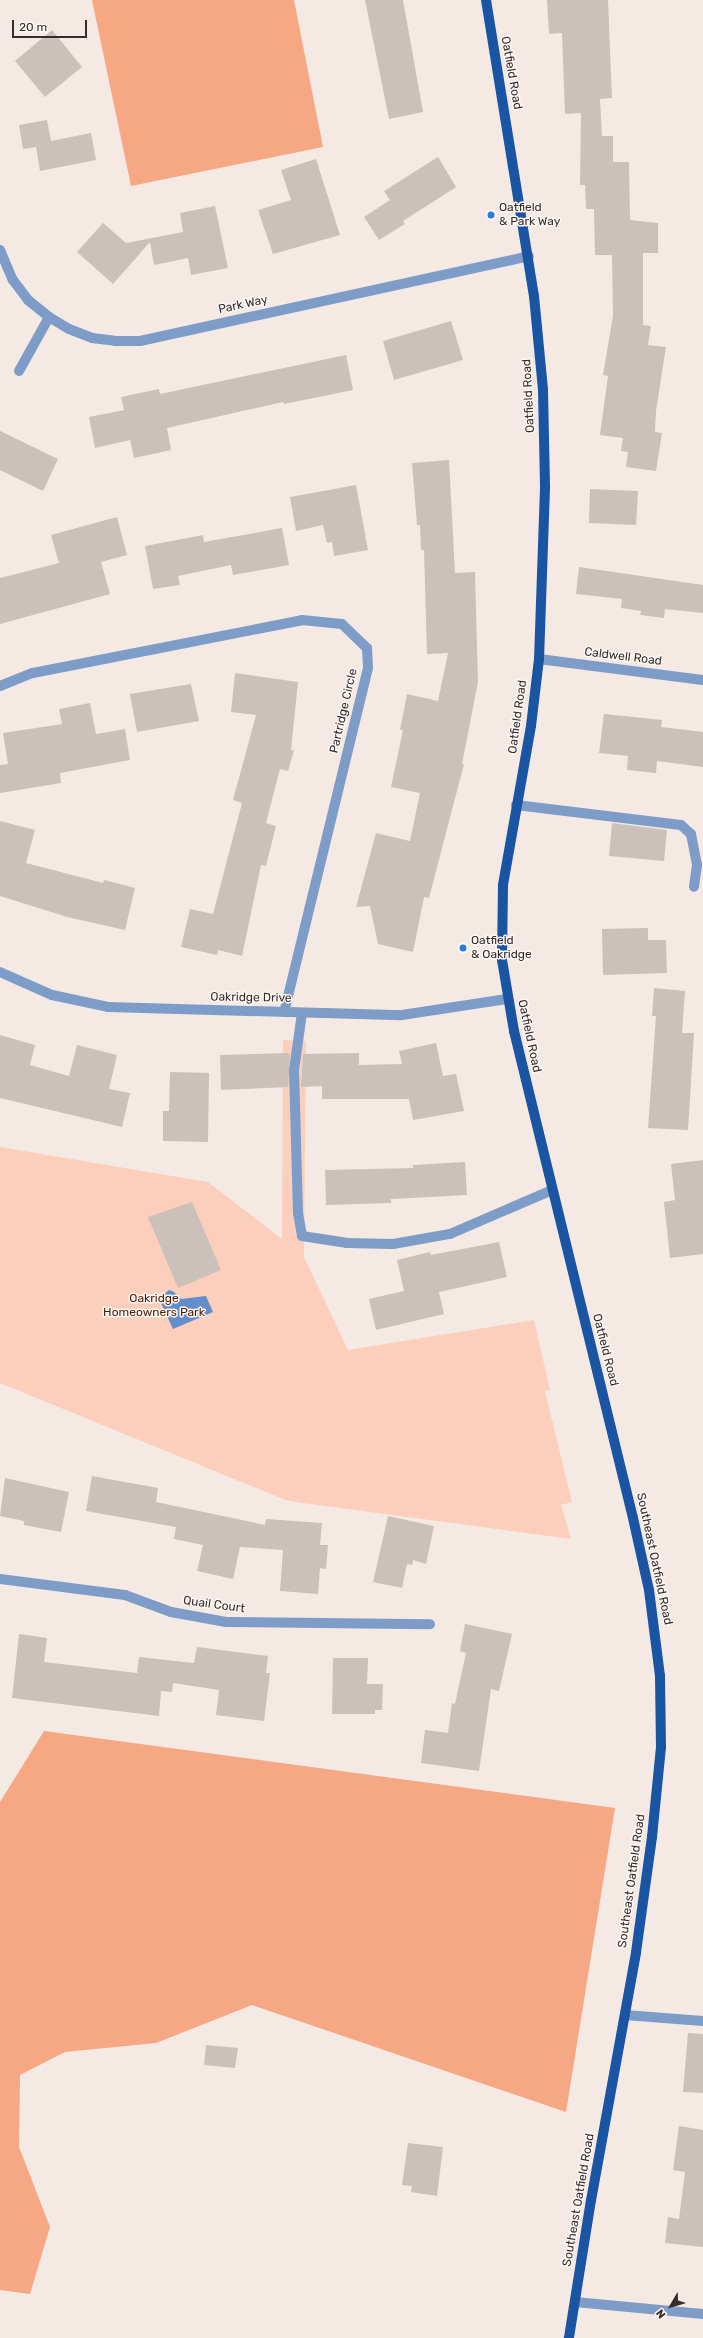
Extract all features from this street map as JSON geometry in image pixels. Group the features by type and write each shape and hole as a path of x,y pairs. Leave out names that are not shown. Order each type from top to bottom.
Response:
{"main road":[{"name":"Oatfield Road","path":"486,0 529,256 543,390 545,488 539,659 531,726 504,877 501,914 502,960 507,999 552,1190 611,1427"},
{"name":"Southeast Oatfield Road","path":"569,2338 625,2015 655,1817 661,1747 661,1684 649,1590 611,1427"}],"street":[{"name":"Park Way","path":"0,250 13,280 28,300 49,317 69,329 92,338 115,341 140,341 529,256"},
{"path":"19,371 49,317"},
{"name":"Partridge Circle","path":"0,686 33,672 302,620 342,624 367,648 368,668 284,1012"},
{"name":"Caldwell Road","path":"539,659 703,680"},
{"path":"516,805 681,825 691,834 696,865 694,887"},
{"name":"Oakridge Drive","path":"0,972 52,995 108,1007 402,1015 507,999"},
{"path":"302,1013 294,1070 298,1213 302,1236 347,1242 393,1244 443,1235 552,1190"},
{"name":"Quail Court","path":"0,1579 125,1595 171,1612 226,1622 430,1624"},
{"path":"625,2015 703,2021"},
{"path":"575,2302 703,2314"}],"green space":[{"name":"Oakridge Homeowners Park","path":"283,1040 306,1041 304,1257 348,1350 534,1320 550,1390 545,1391 572,1502 561,1505 571,1539 288,1501 0,1383 0,1147 208,1182 282,1239"}],"shaded area":[{"path":"92,0 294,0 323,147 131,186"},
{"path":"44,1731 615,1808 566,2112 252,2005 156,2043 65,2052 20,2075 19,2147 50,2227 30,2294 0,2290 0,1802"}],"water":[{"path":"169,1290 174,1292 181,1299 206,1296 213,1312 173,1329 161,1303 162,1296"}],"building":[{"path":"365,0 403,0 423,112 389,119"},
{"path":"547,0 608,0 612,98 600,99 602,136 613,136 613,162 629,162 630,220 658,223 658,253 643,253 643,325 651,326 648,345 666,347 656,411 655,432 662,433 656,471 626,467 628,452 621,451 623,438 600,435 608,376 603,375 613,316 612,255 595,255 594,209 586,209 585,185 580,185 581,113 565,114 562,33 549,34"},
{"path":"52,30 82,67 45,97 15,61"},
{"path":"47,120 51,141 91,133 96,160 40,171 36,147 23,149 19,125"},
{"path":"438,157 456,187 403,221 405,224 379,240 364,217 390,200 384,191"},
{"path":"316,159 340,235 273,254 258,210 291,200 281,170"},
{"path":"215,206 228,268 191,275 188,258 154,265 150,242 113,284 77,252 103,223 126,243 183,232 180,213"},
{"path":"451,321 463,360 394,380 383,341"},
{"path":"346,355 353,390 284,404 283,402 167,428 171,450 134,458 130,440 95,448 89,417 124,410 121,397 159,389 160,394"},
{"path":"0,431 58,459 43,491 0,470"},
{"path":"449,460 455,573 475,572 478,682 462,764 464,764 429,898 424,897 413,952 378,944 370,906 356,907 376,833 410,841 420,793 391,787 403,730 400,730 407,694 438,701 448,653 427,654 424,550 421,550 420,525 417,525 412,463"},
{"path":"356,485 368,550 334,556 332,542 327,543 323,525 296,531 290,497"},
{"path":"590,489 638,491 636,525 589,523"},
{"path":"117,517 127,555 101,562 110,594 0,624 0,578 59,563 51,535"},
{"path":"282,528 289,565 233,575 231,565 178,576 180,585 153,589 145,546 203,535 204,542"},
{"path":"579,567 703,585 703,613 665,609 664,618 640,615 641,611 621,608 622,599 576,594"},
{"path":"235,673 298,682 291,750 294,750 288,771 280,769 266,823 276,826 266,866 261,865 242,956 218,950 217,955 181,947 190,909 213,914 242,803 233,800 256,715 231,712"},
{"path":"191,684 199,721 137,732 130,694"},
{"path":"90,703 96,734 125,729 130,760 60,773 61,783 0,793 0,765 8,764 3,733 62,724 59,709"},
{"path":"604,714 662,720 661,727 703,732 703,767 657,761 656,773 627,770 628,756 599,753"},
{"path":"0,821 35,830 26,863 103,883 104,880 135,888 125,930 67,917 0,896"},
{"path":"612,823 667,830 664,861 609,856"},
{"path":"648,928 648,940 666,940 667,973 603,975 602,929"},
{"path":"654,988 685,991 682,1033 694,1033 688,1130 648,1128 656,1016 652,1016"},
{"path":"0,1035 35,1045 30,1065 69,1076 77,1045 117,1055 109,1089 130,1093 122,1127 0,1098"},
{"path":"436,1043 443,1076 456,1074 464,1111 413,1120 409,1099 322,1099 322,1086 301,1087 303,1054 359,1053 359,1065 402,1064 399,1051"},
{"path":"290,1054 288,1087 221,1090 220,1055"},
{"path":"170,1072 209,1073 208,1142 163,1141 163,1111 169,1111"},
{"path":"703,1160 703,1254 670,1258 664,1202 675,1200 671,1164"},
{"path":"465,1162 467,1195 391,1199 391,1203 326,1205 325,1170 413,1168 413,1165"},
{"path":"192,1202 221,1270 178,1288 148,1217"},
{"path":"499,1242 507,1277 439,1292 444,1314 376,1330 369,1299 404,1291 397,1260 430,1252 431,1255"},
{"path":"92,1476 158,1488 156,1502 265,1525 266,1519 322,1523 320,1545 328,1545 326,1569 320,1568 318,1594 280,1591 283,1550 240,1547 233,1579 197,1571 203,1545 174,1539 176,1527 86,1511"},
{"path":"5,1478 69,1492 61,1532 24,1525 24,1521 0,1516"},
{"path":"388,1516 434,1526 426,1564 413,1560 412,1565 407,1564 402,1588 373,1582"},
{"path":"465,1624 512,1634 499,1691 491,1689 479,1771 421,1763 425,1730 448,1733 452,1703 455,1704 466,1653 460,1651"},
{"path":"19,1634 47,1638 44,1662 137,1673 139,1657 194,1663 197,1647 268,1656 266,1673 270,1673 264,1721 216,1715 219,1690 173,1683 172,1692 161,1691 159,1716 12,1698"},
{"path":"333,1658 368,1658 367,1684 383,1684 382,1710 375,1710 375,1714 332,1714"},
{"path":"688,2033 703,2034 703,2093 683,2092"},
{"path":"206,2045 238,2048 235,2068 204,2065"},
{"path":"679,2126 703,2130 703,2247 665,2243 668,2217 679,2219 685,2172 673,2170"},
{"path":"408,2143 443,2147 437,2196 411,2192 412,2186 402,2185"}],"place":[{"name":"Oatfield & Park Way","path":"491,215"},
{"name":"Oatfield & Oakridge","path":"463,948"}]}
